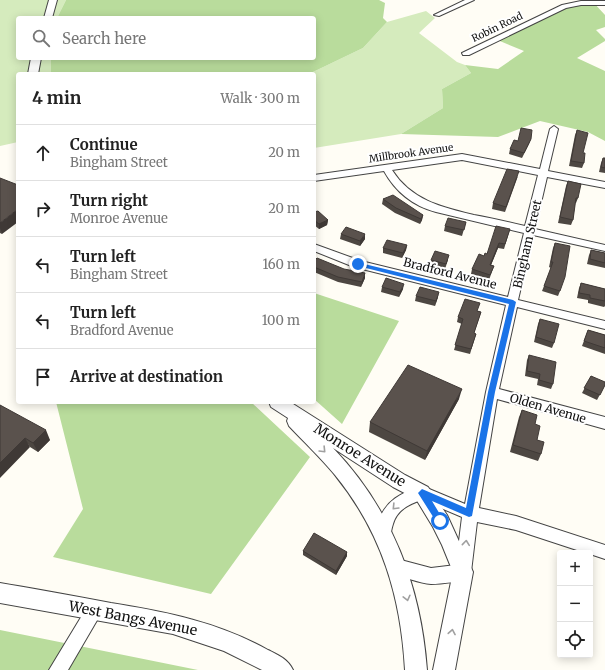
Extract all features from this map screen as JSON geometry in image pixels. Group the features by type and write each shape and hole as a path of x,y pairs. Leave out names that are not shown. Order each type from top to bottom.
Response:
{"street":[{"path":"49,16 53,0"},
{"path":"437,15 471,0"},
{"path":"561,0 571,4"},
{"name":"Robin Road","path":"466,54 571,4 605,2"},
{"path":"33,72 36,60"},
{"name":"Bingham Street","path":"444,670 463,572 469,513 492,392 554,129"},
{"name":"Millbrook Avenue","path":"316,178 462,157 605,185"},
{"path":"386,167 397,186 424,204 446,212 605,248"},
{"name":"Bradford Avenue","path":"316,248 358,264 605,325"},
{"name":"Olden Avenue","path":"492,392 605,423"},
{"path":"279,404 347,477 365,502 383,535 397,566 412,619 416,644 416,670"},
{"name":"Monroe Avenue","path":"280,404 342,446 399,481 422,493 469,513 516,523 605,552"},
{"path":"383,535 388,514 396,504 404,499 422,493 440,521 463,572 431,576 397,566"},
{"name":"West Bangs Avenue","path":"0,593 201,630 241,647 282,670"},
{"path":"58,670 95,610"}],"green space":[{"path":"0,0 66,0 58,16 16,16 16,60 51,60 51,72 16,72 16,142 0,146"},
{"path":"66,0 379,0 385,3 383,18 387,22 363,48 313,72 51,72 51,60 316,60 316,16 58,16"},
{"path":"593,2 605,15 605,27 596,30 605,39 605,41 577,58 605,71 605,141 588,132 540,121 498,137 401,134 443,108 442,89 471,73 465,65 498,69 524,51 495,39 567,3"},
{"path":"426,11 435,18 419,33 457,62 465,65 471,73 442,89 443,108 401,134 316,148 316,72 313,72 363,48 387,22"},
{"path":"316,294 399,321 342,424 316,401"},
{"path":"57,404 253,404 310,457 211,594 53,557 83,509"},
{"path":"0,630 198,670 0,670"}],"building":[{"path":"521,128 532,130 531,139 524,153 510,149 514,140 518,141"},
{"path":"577,130 588,133 583,153 585,153 584,163 571,161"},
{"path":"603,158 605,158 605,168 601,167"},
{"path":"507,169 519,171 506,207 493,203"},
{"path":"0,178 16,184 16,211 0,223"},
{"path":"568,181 581,184 578,198 576,198 573,220 560,217"},
{"path":"393,195 423,215 421,219 396,208 383,199"},
{"path":"318,211 328,220 319,224 316,222 316,212"},
{"path":"448,218 466,222 464,230 445,226"},
{"path":"496,226 510,229 505,244 499,243 490,265 494,266 490,275 472,269 479,254 484,256 485,253 487,254"},
{"path":"346,227 365,234 360,241 341,234"},
{"path":"387,240 407,245 403,253 383,248"},
{"path":"555,243 570,246 565,277 560,291 544,286 553,262 551,262"},
{"path":"591,250 605,253 605,263 590,259"},
{"path":"435,251 449,255 446,264 431,260"},
{"path":"317,258 344,269 365,273 362,282 338,277 316,268"},
{"path":"386,278 404,284 400,292 382,287"},
{"path":"581,283 605,289 605,301 590,298 590,295 579,293"},
{"path":"420,287 439,292 436,301 416,296"},
{"path":"465,299 480,303 477,311 481,312 474,333 476,334 471,349 455,345 463,319 458,317"},
{"path":"540,319 559,324 554,343 536,337"},
{"path":"588,330 605,335 605,348 584,341"},
{"path":"529,355 556,362 553,384 539,380 540,374 527,371"},
{"path":"408,365 462,389 427,451 370,422"},
{"path":"591,376 605,382 600,395 584,388"},
{"path":"0,405 46,430 33,443 25,438 0,463"},
{"path":"522,410 537,415 535,424 540,426 537,440 544,442 541,454 513,445"},
{"path":"314,533 347,552 336,571 303,551"}],"route":[{"path":"358,264 513,302 492,392 469,513 422,493 440,521"}]}
